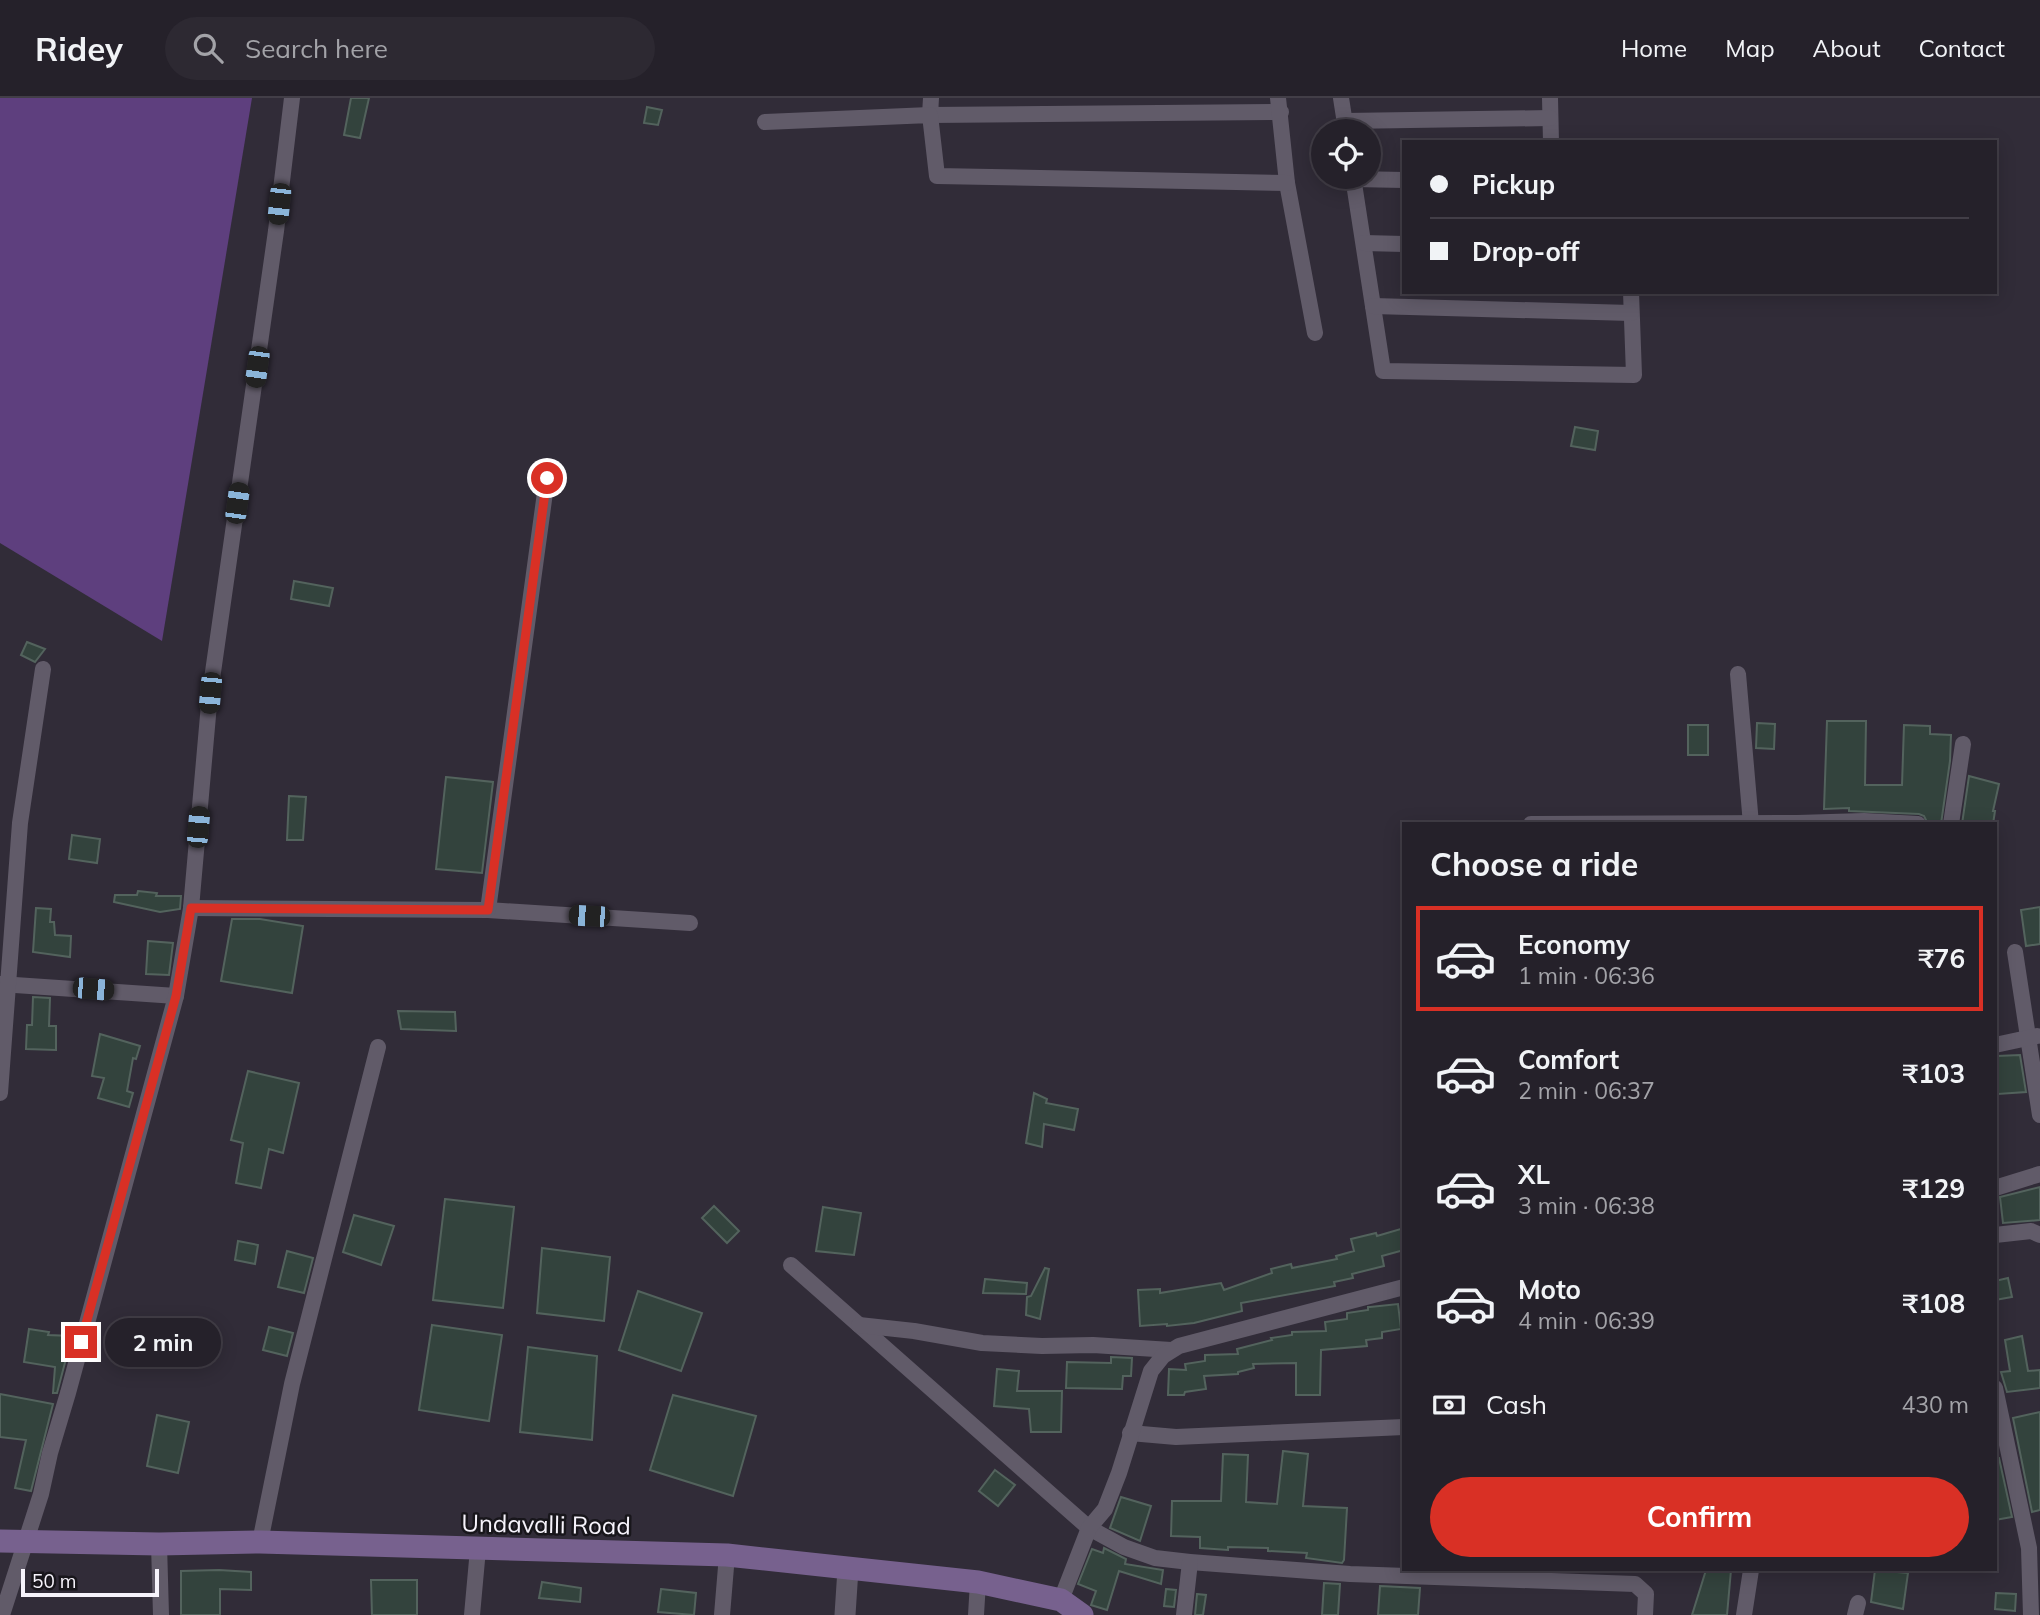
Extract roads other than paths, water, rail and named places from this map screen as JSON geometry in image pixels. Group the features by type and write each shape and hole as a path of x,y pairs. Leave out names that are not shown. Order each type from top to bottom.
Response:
{"main road":[{"name":"Undavalli Road","path":"0,1541 159,1544 260,1542 727,1555 978,1582 1061,1600 1082,1615"}],"street":[{"path":"2,1615 41,1494 176,996 191,908 210,693 276,231 292,98"},
{"path":"931,98 930,116 937,176 1287,183"},
{"path":"1341,98 1345,119"},
{"path":"1550,98 1551,140"},
{"path":"765,122 1280,105 1287,183 1315,333"},
{"path":"1381,125 1550,118"},
{"path":"1381,179 1402,180"},
{"path":"1356,189 1383,371 1634,375 1632,294"},
{"path":"1364,243 1402,244"},
{"path":"1373,306 1631,313"},
{"path":"488,910 547,478"},
{"path":"0,1093 5,983 20,823 43,669"},
{"path":"1738,674 1751,822"},
{"path":"1951,822 1963,744"},
{"path":"1826,822 1882,822"},
{"path":"191,908 488,910 690,923"},
{"path":"2015,952 2035,1037 2040,1115"},
{"path":"5,983 176,996"},
{"path":"1997,1045 2035,1037"},
{"path":"260,1542 296,1370 378,1047"},
{"path":"1997,1187 2040,1174"},
{"path":"1997,1235 2031,1231 2040,1235"},
{"path":"791,1265 1089,1528 1124,1547 1155,1558 1350,1574 1535,1575 1635,1584 1646,1594 1645,1615"},
{"path":"859,1325 982,1343 1093,1345 1171,1350 1402,1288"},
{"path":"1061,1600 1089,1528 1105,1509 1151,1371 1171,1350"},
{"path":"1997,1397 2029,1548 2031,1615"},
{"path":"1130,1433 1176,1437 1402,1427"},
{"path":"159,1544 161,1615"},
{"path":"471,1615 478,1549"},
{"path":"722,1615 727,1555"},
{"path":"1184,1615 1191,1562"},
{"path":"845,1615 848,1569"},
{"path":"1744,1615 1751,1571"},
{"path":"976,1615 978,1582"}]}
